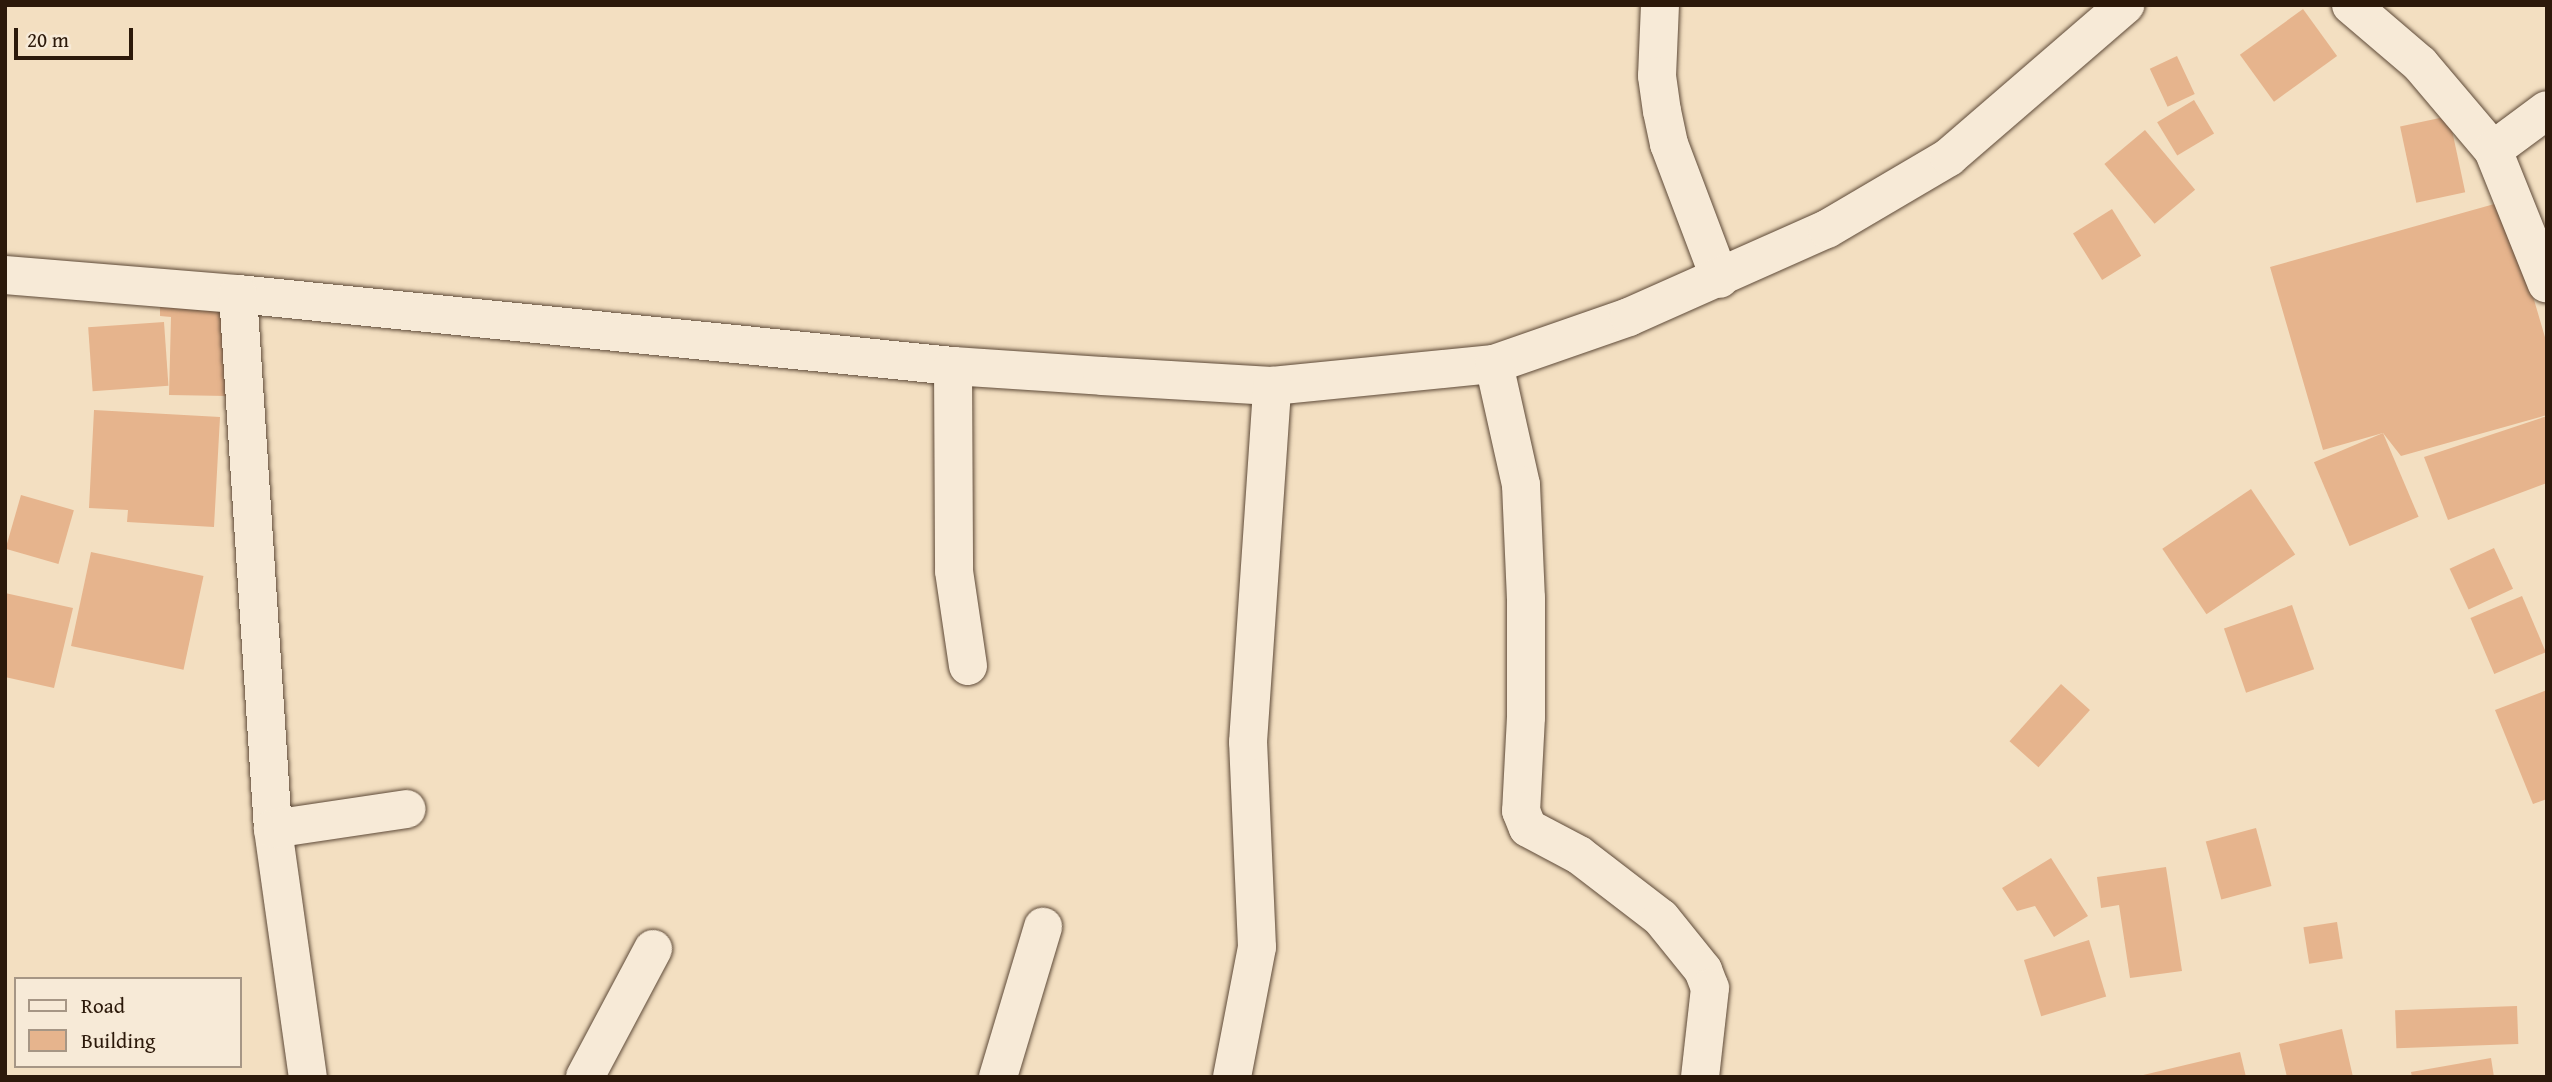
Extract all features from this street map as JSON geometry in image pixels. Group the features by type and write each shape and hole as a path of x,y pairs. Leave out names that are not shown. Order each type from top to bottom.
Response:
{"street":[{"path":"1660,5 1657,76 1669,144 1720,279"},
{"path":"5,275 238,294 953,366 1272,386 1494,364 1629,317 1828,229 1949,157 2125,5"},
{"path":"2351,5 2420,64 2493,150 2547,284"},
{"path":"2493,150 2547,110"},
{"path":"238,294 273,829 308,1077"},
{"path":"1494,364 1521,485 1526,611 1526,717 1521,811 1528,828 1579,855 1661,918 1703,970 1710,988 1700,1077"},
{"path":"953,366 954,559 968,666"},
{"path":"1232,1077 1257,947 1248,742 1272,386"},
{"path":"273,829 407,809"},
{"path":"998,1077 1043,927"},
{"path":"585,1077 653,949"}],"building":[{"path":"2303,9 2337,56 2274,102 2240,55"},
{"path":"2177,56 2195,94 2168,107 2150,69"},
{"path":"2194,100 2214,133 2177,156 2157,122"},
{"path":"2449,116 2465,192 2416,203 2400,126"},
{"path":"2145,130 2195,190 2155,224 2104,164"},
{"path":"2505,201 2547,344 2547,415 2401,456 2383,433 2323,450 2270,267"},
{"path":"2112,209 2141,256 2102,280 2073,233"},
{"path":"160,306 229,307 227,396 169,395 171,317 160,316"},
{"path":"164,322 168,386 93,391 88,327"},
{"path":"94,410 220,417 214,527 127,522 128,510 89,508"},
{"path":"2547,416 2547,483 2448,520 2424,457"},
{"path":"2383,433 2419,517 2350,546 2314,462"},
{"path":"2251,489 2295,554 2206,614 2162,549"},
{"path":"21,495 74,510 58,564 6,549"},
{"path":"2494,548 2513,589 2469,609 2450,569"},
{"path":"91,552 203,576 184,670 71,646"},
{"path":"5,593 73,608 54,688 5,677"},
{"path":"2522,596 2546,652 2494,674 2470,618"},
{"path":"2292,605 2314,669 2246,693 2224,628"},
{"path":"2061,684 2090,710 2038,767 2009,741"},
{"path":"2547,690 2547,799 2533,804 2495,710"},
{"path":"2256,828 2272,886 2221,899 2206,841"},
{"path":"2051,858 2088,916 2054,937 2035,906 2017,911 2002,888"},
{"path":"2166,867 2182,971 2130,978 2119,905 2101,908 2097,877"},
{"path":"2337,922 2343,959 2309,964 2303,927"},
{"path":"2089,940 2106,996 2041,1016 2024,960"},
{"path":"2517,1006 2518,1044 2396,1048 2395,1010"},
{"path":"2342,1029 2353,1077 2287,1077 2279,1044"},
{"path":"2240,1052 2246,1077 2139,1077 2139,1076"},
{"path":"2491,1058 2494,1077 2412,1077 2411,1072"}]}
